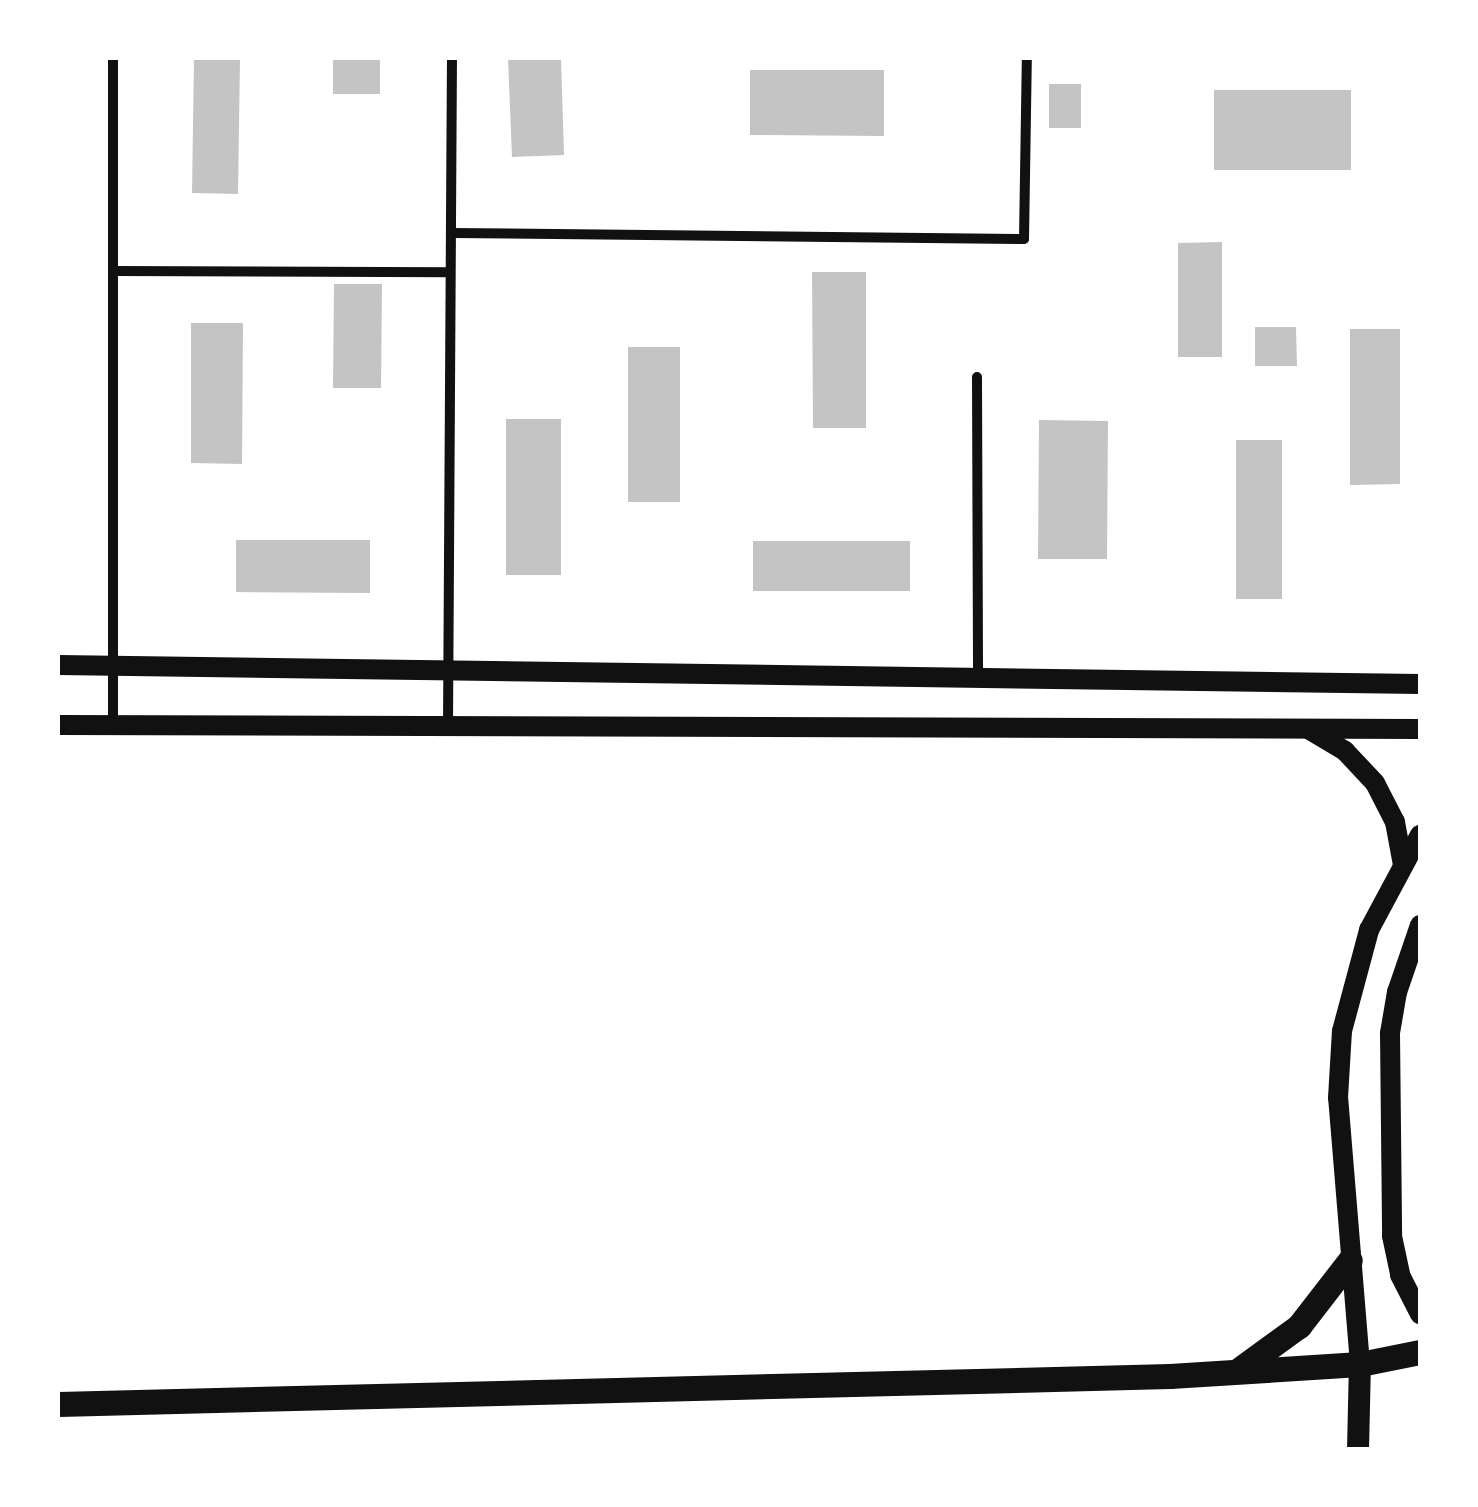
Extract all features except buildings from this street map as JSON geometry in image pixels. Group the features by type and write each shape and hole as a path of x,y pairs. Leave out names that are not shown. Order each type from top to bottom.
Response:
{"highway":[{"path":"1232,1374 1299,1326 1350,1260"},
{"path":"58,1404 1232,1374 1360,1364 1420,1352"}],"main road":[{"path":"58,666 978,682 1415,682"},
{"path":"58,725 1420,729"},
{"path":"1306,728 1344,750 1375,782 1395,822 1403,865"},
{"path":"1358,1450 1360,1364 1338,1098 1342,1030 1369,930 1420,835"},
{"path":"1420,925 1398,992 1390,1033 1392,1236 1400,1275 1420,1314"}],"street":[{"path":"113,58 114,726"},
{"path":"448,728 452,58"},
{"path":"451,234 1024,238 1027,58"},
{"path":"112,271 450,272"},
{"path":"978,376 978,682"}]}
